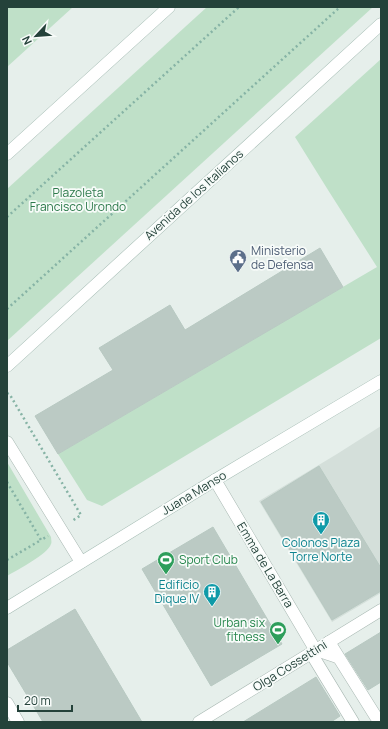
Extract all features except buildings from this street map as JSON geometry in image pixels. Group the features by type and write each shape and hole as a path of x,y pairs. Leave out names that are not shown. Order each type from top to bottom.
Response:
{"street":[{"path":"7,154 169,7"},
{"name":"Avenida de los Italianos","path":"7,366 381,24"},
{"name":"Juana Manso","path":"7,608 215,480 381,381"},
{"path":"7,442 81,562"},
{"name":"Emma de La Barra","path":"215,480 353,722"},
{"name":"Olga Cossettini","path":"199,722 381,610"},
{"path":"329,642 375,718"},
{"path":"7,703 18,722"}],"lane":[{"path":"314,652 340,659"}],"path":[{"path":"7,217 239,7"},
{"path":"7,309 340,7"},
{"path":"7,560 41,540"}],"shaded area":[{"name":"Colonos Plaza Torre Norte","path":"381,426 381,593 332,622 259,501"}],"green space":[{"path":"9,7 73,7 7,67 7,9"},
{"name":"Plazoleta Francisco Urondo","path":"207,7 373,7 7,341 7,189"},
{"path":"381,59 381,338 102,506 87,500 58,454 377,267 295,137"},
{"path":"7,462 51,537 51,543 49,548 38,557 7,576"}],"place":[{"name":"Ministerio de Defensa","path":"238,273"},
{"name":"Colonos Plaza Torre Norte","path":"321,535"},
{"name":"Sport Club","path":"166,575"},
{"name":"Edificio Dique IV","path":"212,607"},
{"name":"Urban six fitness","path":"278,645"}]}
